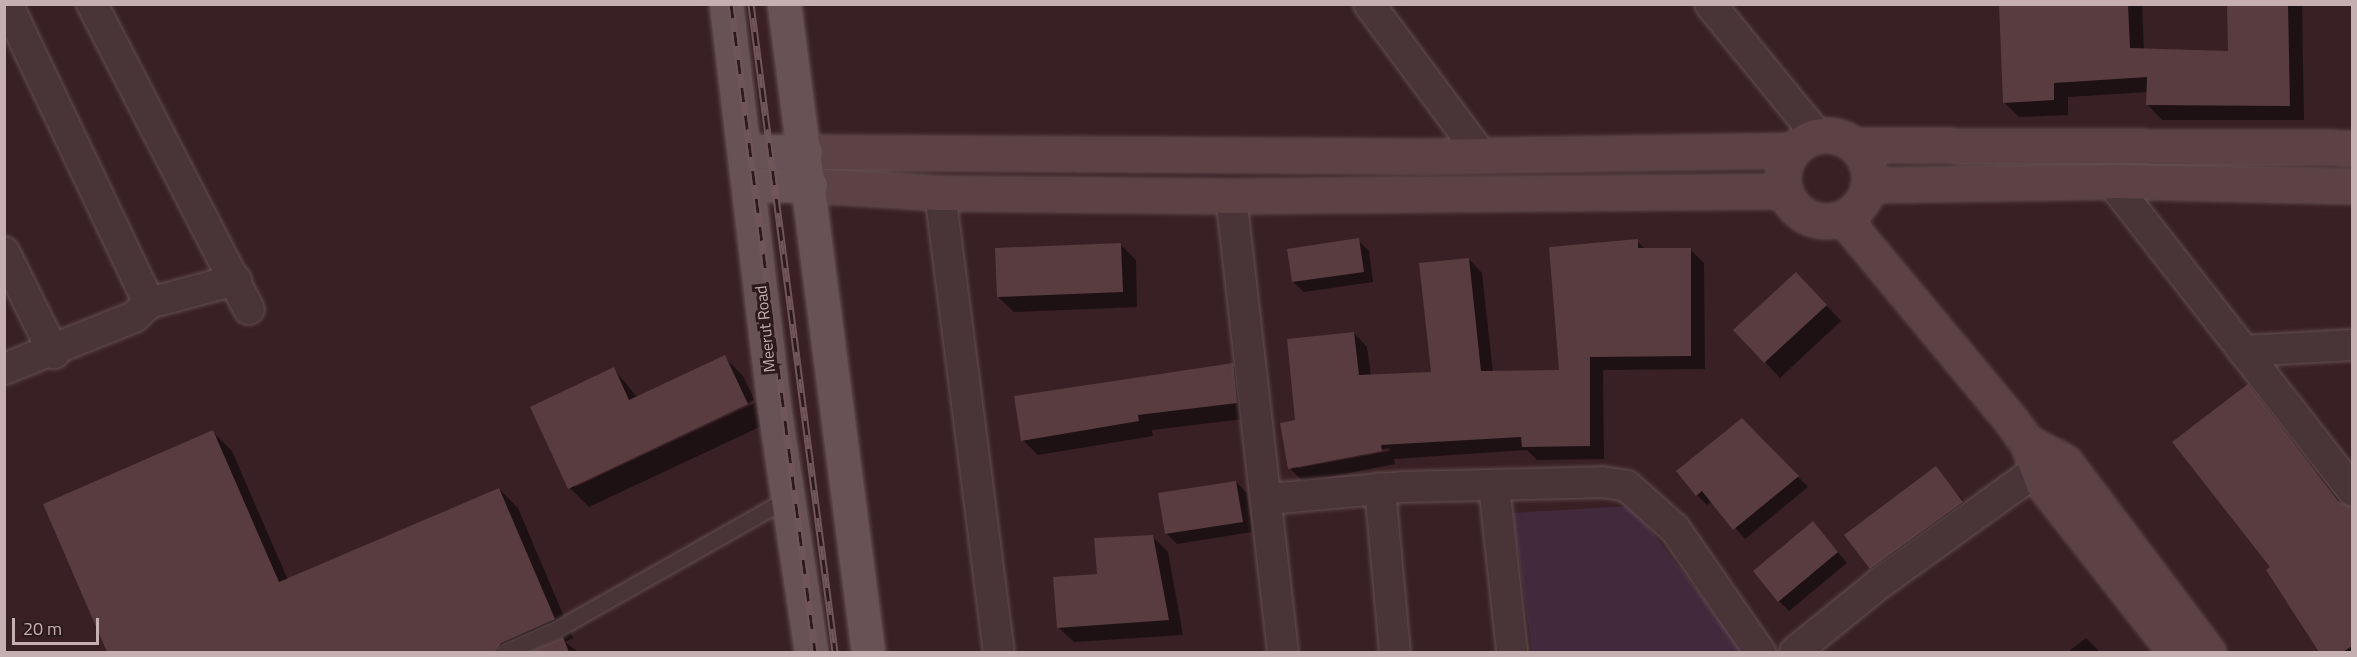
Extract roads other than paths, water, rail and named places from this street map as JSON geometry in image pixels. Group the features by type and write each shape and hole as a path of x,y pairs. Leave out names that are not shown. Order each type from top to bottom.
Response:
{"main road":[{"name":"Meerut Road","path":"726,4 746,151 787,499 811,652"},
{"path":"784,4 810,185 868,652"},
{"path":"746,151 805,152"},
{"path":"750,185 810,185"}],"street":[{"path":"7,4 149,303"},
{"path":"92,4 249,309"},
{"path":"1369,4 1482,156"},
{"path":"1710,4 1804,142"},
{"path":"805,152 1482,156 1804,142 1831,134 1857,146 2352,148"},
{"path":"1804,142 1785,163 1785,191 1802,214 1815,220 1843,218 1860,205 1869,185 1870,171 1857,146"},
{"path":"897,153 897,190"},
{"path":"1869,185 2111,181 2352,186"},
{"path":"2111,181 2352,490"},
{"path":"810,185 940,193 1231,196 1785,191"},
{"path":"940,193 999,652"},
{"path":"1231,196 1268,499 1283,652"},
{"path":"1843,218 2040,456 2208,652"},
{"path":"4,252 54,352"},
{"path":"4,369 54,352 134,317 149,303 236,280"},
{"path":"2243,351 2352,345"},
{"path":"1795,652 2040,456"},
{"path":"2040,456 2175,652"},
{"path":"1268,499 1380,488 1494,484 1627,486 1675,529 1760,652"},
{"path":"1494,484 1512,652"},
{"path":"1380,488 1395,652"}],"lane":[{"path":"505,652 557,629 787,499"}],"railway":[{"path":"731,4 815,652"},
{"path":"751,4 835,652"}]}
